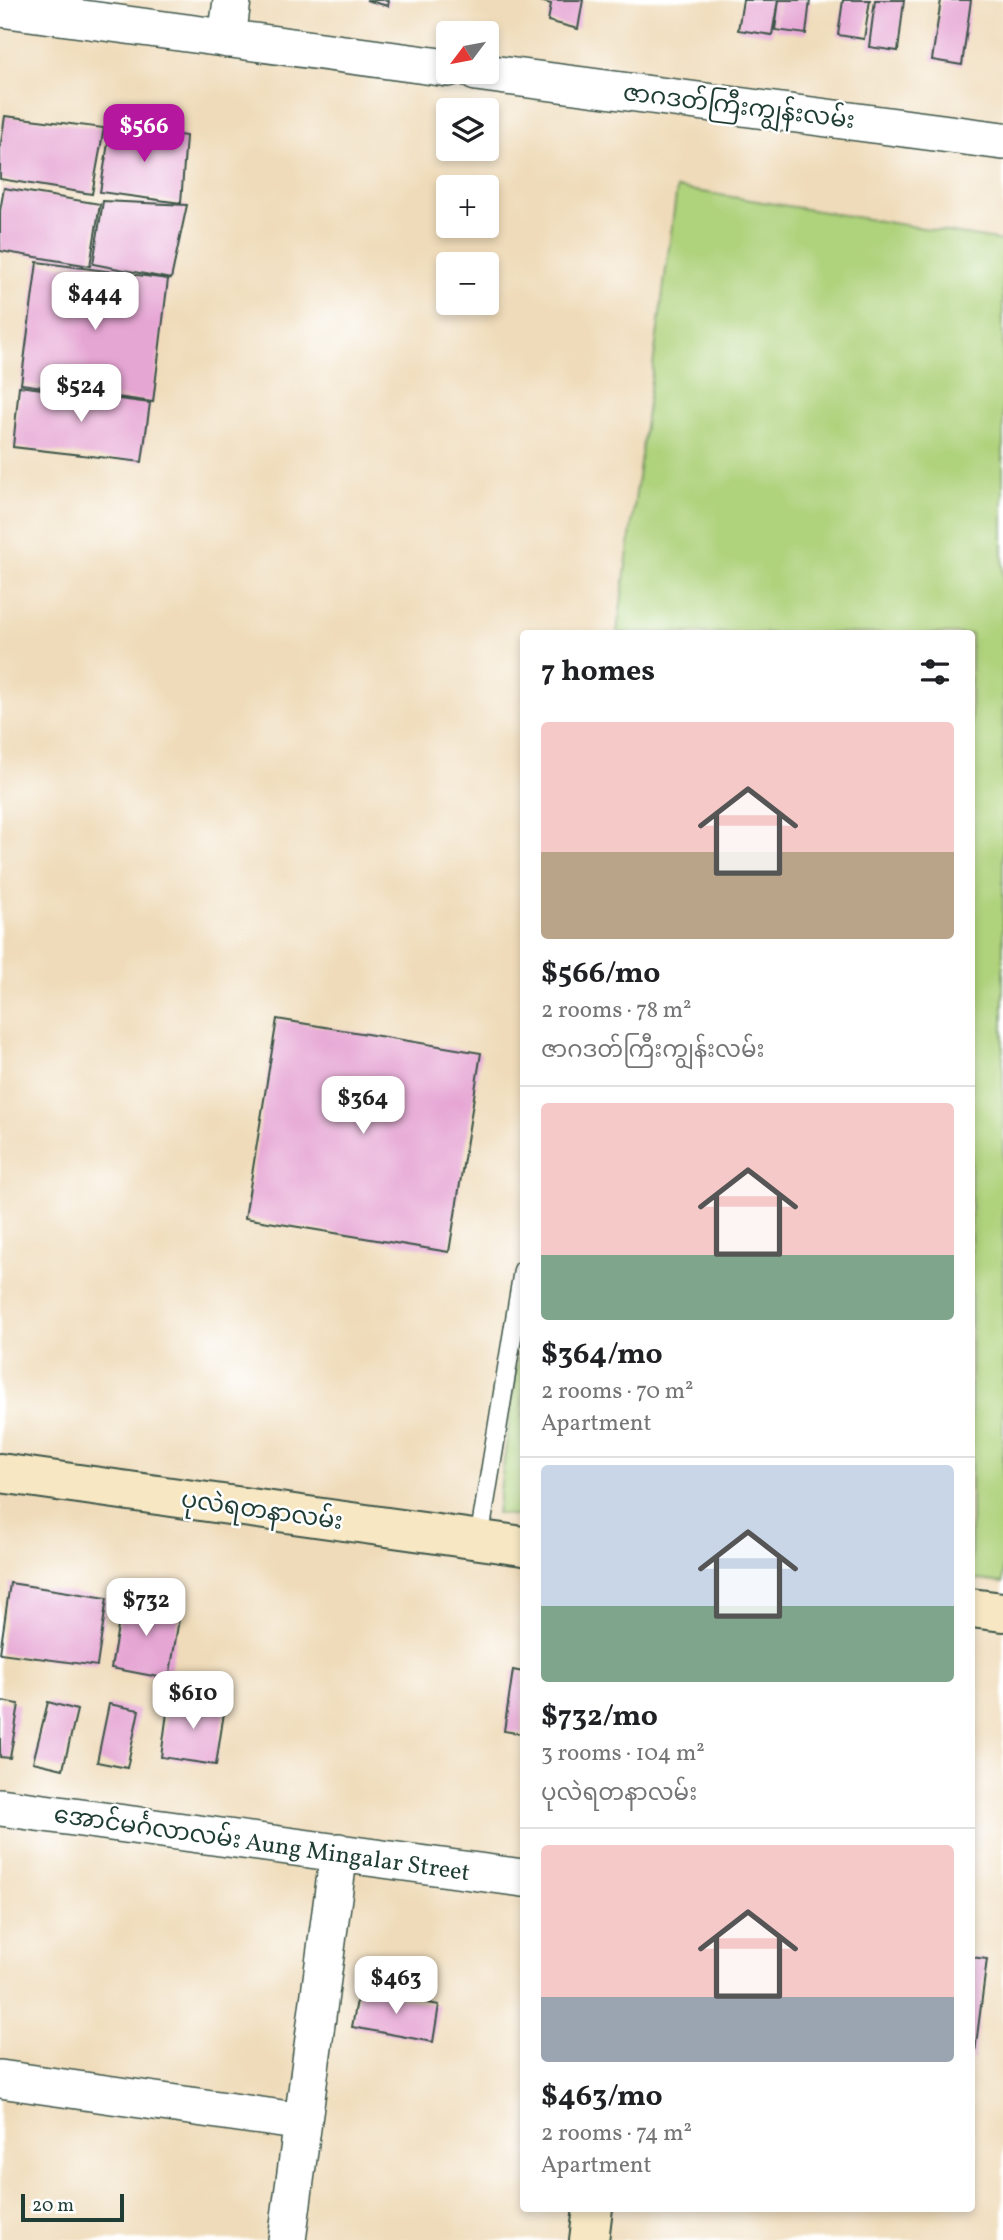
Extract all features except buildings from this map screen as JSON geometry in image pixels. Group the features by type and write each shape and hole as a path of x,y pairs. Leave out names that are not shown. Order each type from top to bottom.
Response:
{"street":[{"path":"227,39 232,0"},
{"path":"0,8 436,66"},
{"name":"ဇာဂဒတ်ကြီးကျွန်းလမ်း","path":"499,75 1003,141"},
{"name":"ပုလဲရတနာလမ်း","path":"0,1473 520,1546"},
{"path":"975,1608 1003,1612"},
{"name":"အောင်မင်္ဂလာလမ်း Aung Mingalar Street","path":"0,1807 520,1878"},
{"path":"287,2240 340,1852"},
{"path":"0,2079 303,2122"},
{"path":"589,2240 592,2212"}],"lane":[{"path":"479,1540 520,1288"}],"green space":[{"path":"677,188 1003,241 1003,1583 975,1580 975,630 617,630"},
{"path":"520,1341 520,1517 497,1513"}]}
